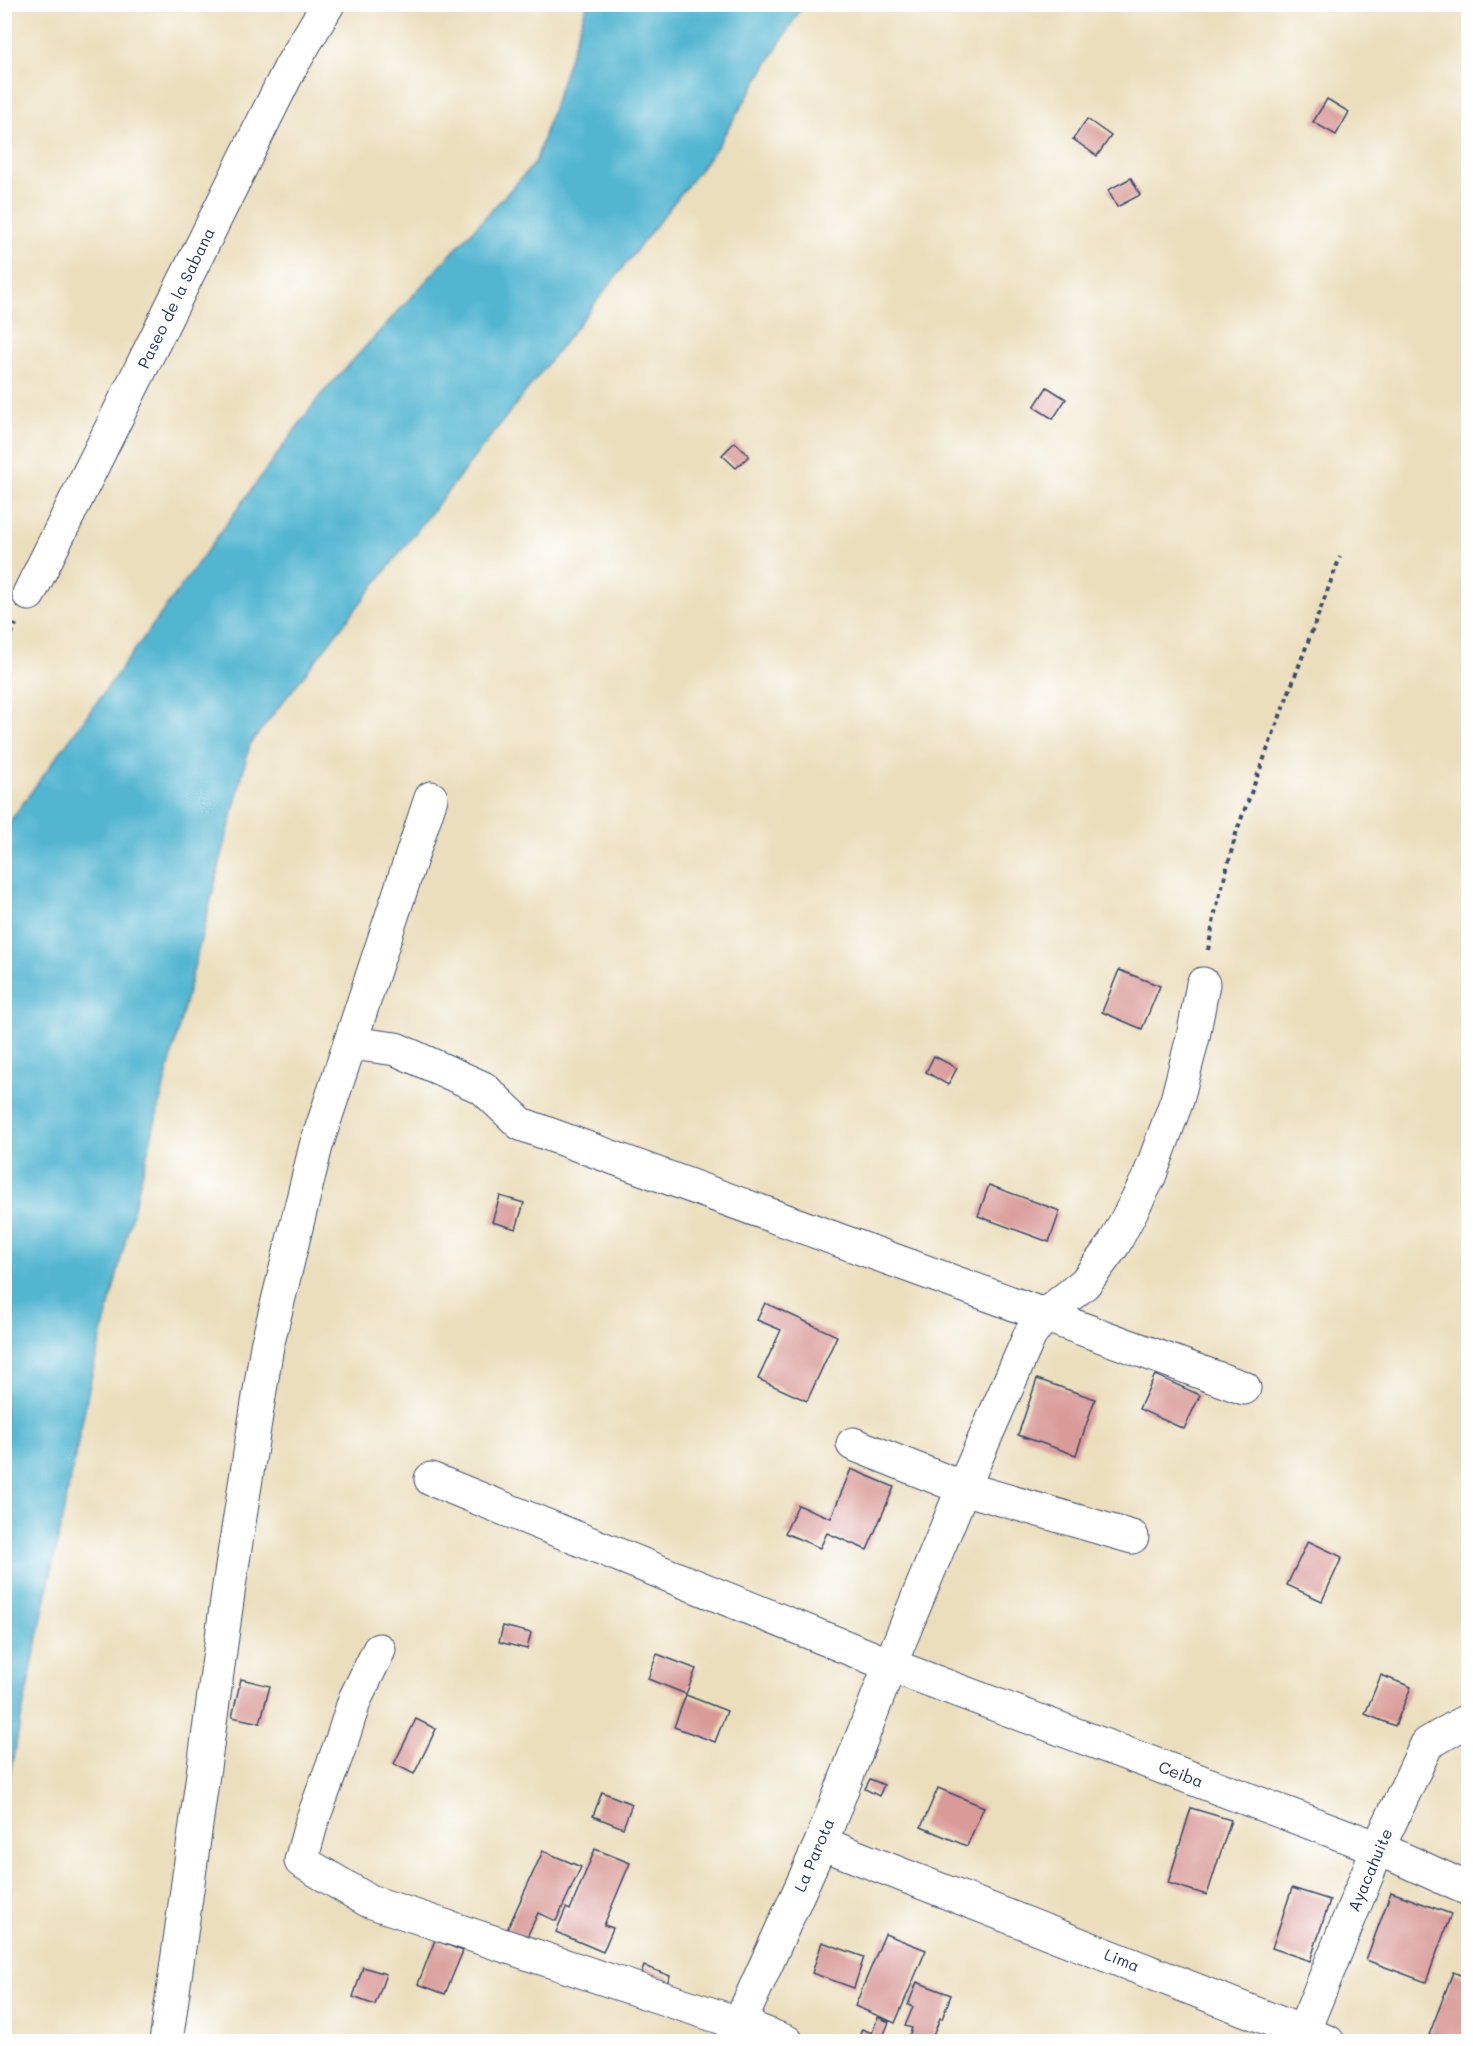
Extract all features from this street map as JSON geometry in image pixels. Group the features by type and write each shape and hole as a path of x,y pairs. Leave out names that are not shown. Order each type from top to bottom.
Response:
{"street":[{"name":"Paseo de la Sabana","path":"29,594 285,78 328,4"},
{"path":"174,2039 229,1586 267,1346 316,1146 431,798"},
{"name":"La Parota","path":"734,2032 821,1843 890,1665 963,1488 1030,1335 1045,1315 1085,1283 1114,1244 1149,1177 1177,1100 1193,1037 1203,984"},
{"path":"351,1043 396,1049 483,1088 521,1124 1244,1388"},
{"path":"853,1444 963,1488 1132,1537"},
{"name":"Ceiba","path":"431,1479 890,1665 1378,1848 1468,1890"},
{"path":"379,1650 355,1699 312,1821 301,1861 369,1901 734,2032 787,2042"},
{"name":"Ayacahuite","path":"1310,2038 1378,1848 1427,1744 1468,1720"},
{"name":"Lima","path":"821,1843 1310,2038"}],"path":[{"path":"1203,984 1215,913 1238,830 1341,557"}],"water":[{"path":"587,5 803,5 715,150 250,744 92,1374 5,1797 5,828 319,397 535,163"}],"building":[{"path":"1327,99 1349,112 1336,135 1313,122"},
{"path":"1087,119 1111,136 1097,156 1073,139"},
{"path":"1131,178 1140,195 1117,207 1108,190"},
{"path":"1047,387 1066,399 1053,419 1034,407"},
{"path":"735,442 749,456 736,468 722,455"},
{"path":"1119,970 1160,986 1142,1029 1102,1012"},
{"path":"934,1056 957,1068 948,1085 926,1072"},
{"path":"989,1185 1060,1211 1049,1242 978,1216"},
{"path":"500,1196 524,1203 516,1229 492,1222"},
{"path":"765,1303 837,1336 807,1401 758,1379 781,1330 757,1320"},
{"path":"1155,1375 1200,1395 1184,1429 1139,1409"},
{"path":"1037,1379 1095,1399 1076,1455 1018,1435"},
{"path":"851,1469 894,1487 867,1550 827,1533 820,1548 785,1533 798,1505 831,1518"},
{"path":"1308,1541 1342,1557 1322,1601 1287,1585"},
{"path":"503,1626 531,1633 527,1649 499,1642"},
{"path":"657,1654 696,1669 686,1694 648,1679"},
{"path":"1381,1675 1411,1687 1395,1726 1365,1714"},
{"path":"241,1679 270,1686 260,1723 232,1717"},
{"path":"686,1695 727,1711 715,1742 674,1727"},
{"path":"416,1719 436,1729 414,1774 394,1764"},
{"path":"870,1779 884,1785 879,1796 865,1789"},
{"path":"938,1788 984,1807 967,1846 921,1827"},
{"path":"602,1792 632,1804 623,1828 593,1816"},
{"path":"1191,1808 1231,1820 1207,1895 1168,1883"},
{"path":"595,1849 630,1863 604,1925 613,1928 603,1952 556,1932 566,1908 570,1910"},
{"path":"543,1851 581,1867 556,1921 538,1913 526,1939 507,1930"},
{"path":"1292,1888 1330,1900 1310,1961 1272,1948"},
{"path":"1391,1892 1451,1914 1426,1982 1366,1960"},
{"path":"885,1934 926,1950 895,2023 855,2006"},
{"path":"435,1940 463,1951 445,1994 418,1984"},
{"path":"822,1942 864,1957 854,1988 812,1973"},
{"path":"644,1966 670,1976 665,1988 639,1979"},
{"path":"363,1967 386,1974 375,2005 353,1997"},
{"path":"1453,1972 1468,1978 1468,2042 1446,2042 1429,2035"},
{"path":"917,1982 951,1995 942,2019 940,2018 928,2042 907,2042 912,2028 905,2026 913,2007 908,2005"},
{"path":"878,2017 889,2022 883,2037 888,2040 887,2042 857,2042 862,2029 872,2033"}]}
